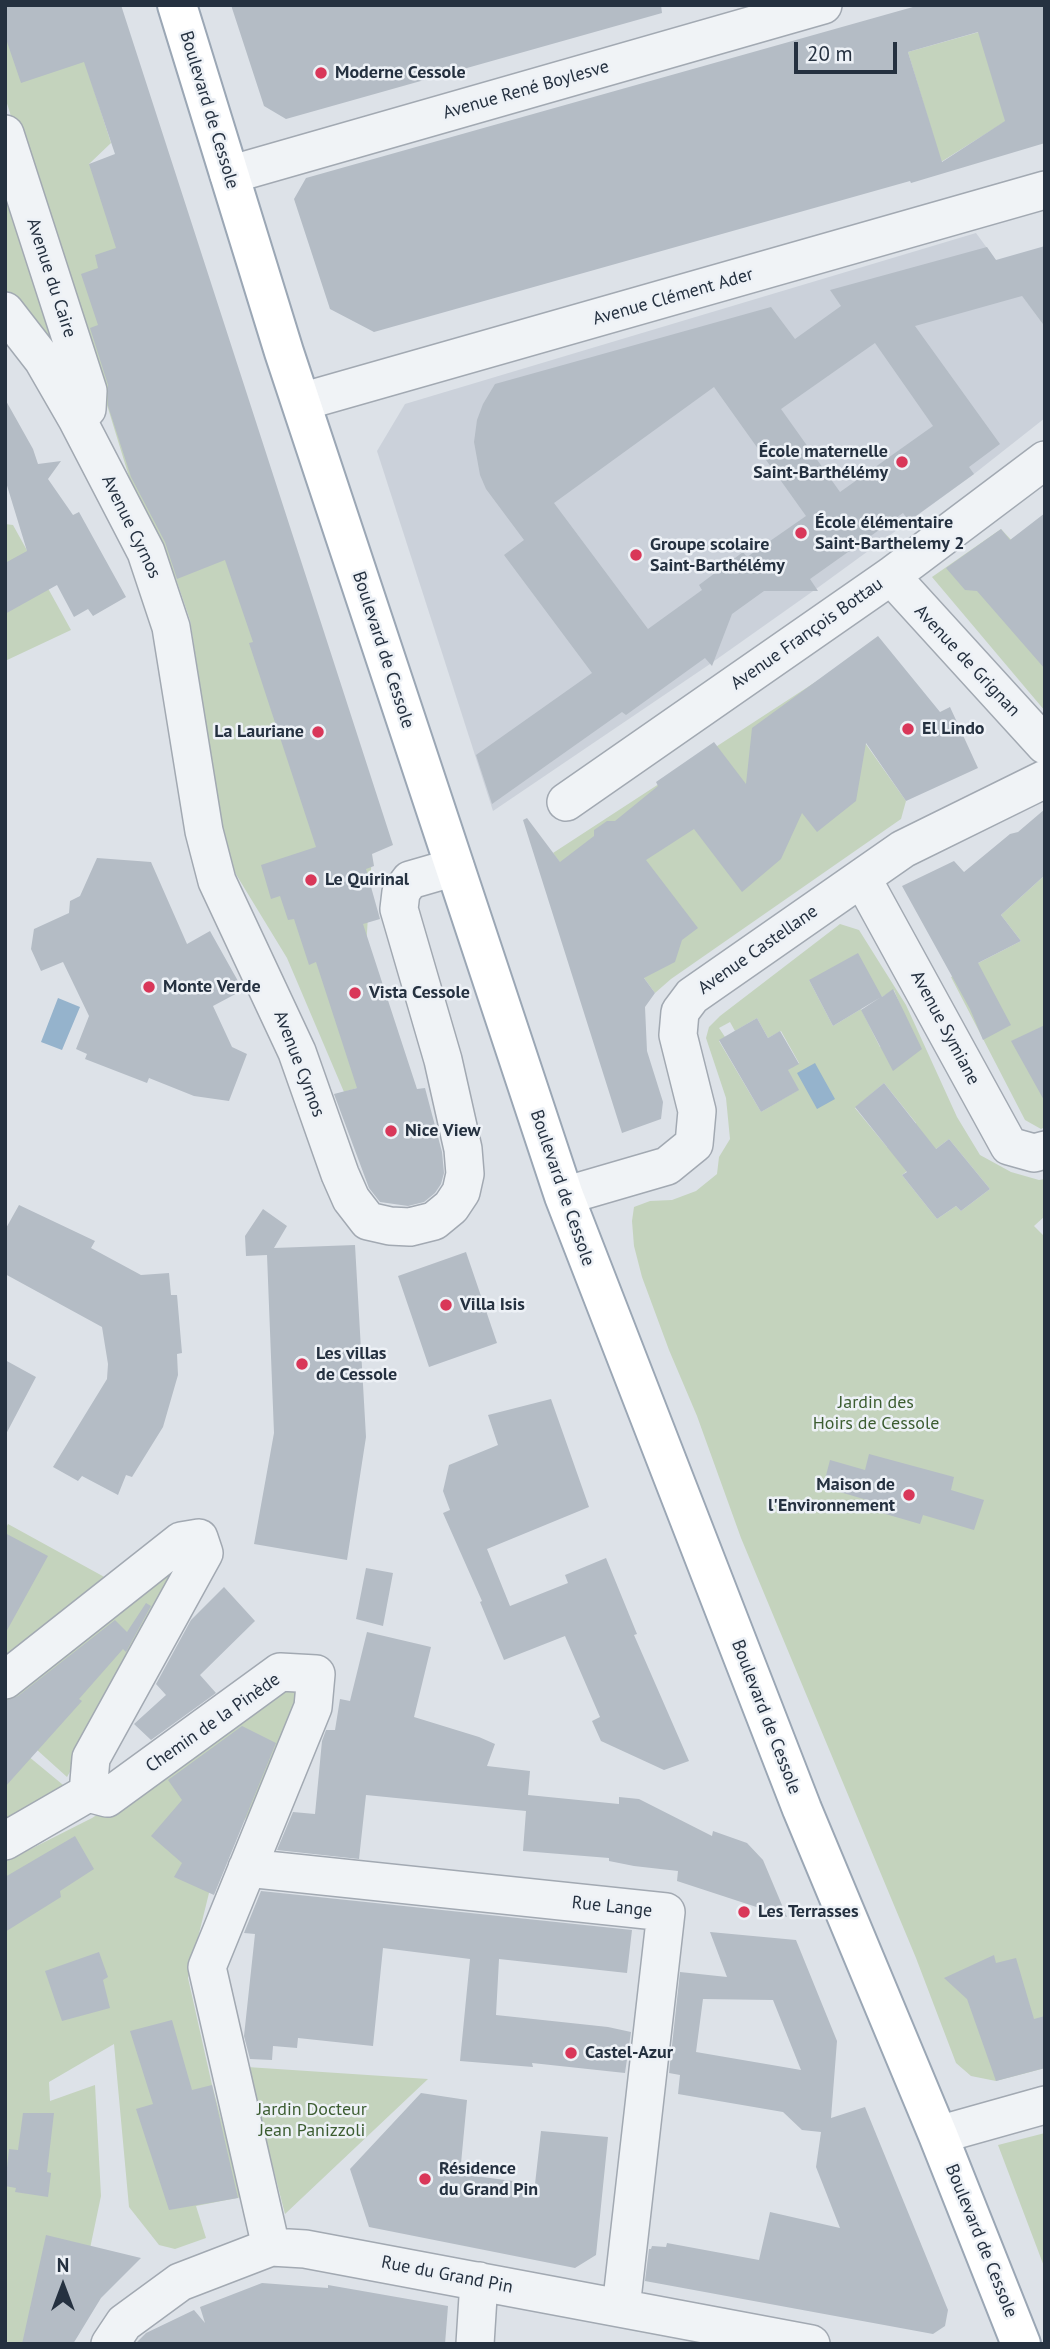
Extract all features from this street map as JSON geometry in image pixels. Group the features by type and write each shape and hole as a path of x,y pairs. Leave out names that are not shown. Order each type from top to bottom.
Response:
{"main road":[{"name":"Boulevard de Cessole","path":"177,5 301,402 564,1196 802,1809 938,2135 1021,2344"}],"street":[{"name":"Avenue René Boylesve","path":"229,175 823,5"},
{"name":"Avenue du Caire","path":"5,134 88,391 87,409 77,419"},
{"name":"Avenue Clément Ader","path":"301,402 1045,190"},
{"name":"Avenue Cyrnos","path":"5,310 43,360 146,552 171,626 204,831 217,881 297,1052 351,1199 368,1220 390,1226 411,1227 434,1221 451,1207 461,1192 465,1174 463,1149 443,1060 399,909 401,892 410,880 455,867"},
{"name":"Avenue François Bottau","path":"566,802 891,576 1045,460"},
{"name":"Avenue de Grignan","path":"891,576 1045,745"},
{"name":"Avenue Castellane","path":"564,1196 667,1166 695,1144 697,1111 678,1035 680,1012 692,996 903,849 1045,779"},
{"name":"Avenue Symiane","path":"862,878 1009,1146 1034,1153 1045,1150"},
{"path":"5,1680 181,1541 199,1538 204,1553 91,1758 88,1793 5,1842"},
{"name":"Chemin de la Pinède","path":"88,1793 107,1798 279,1672 316,1674 313,1707 207,1967 271,2247"},
{"name":"Rue Lange","path":"247,1868 666,1912 621,2308"},
{"path":"938,2135 1045,2105"},
{"name":"Rue du Grand Pin","path":"110,2344 124,2323 180,2282 271,2247 305,2249 811,2344"},
{"path":"475,2344 479,2281"}],"shaded area":[{"name":"Groupe scolaire Saint-Barthélémy","path":"976,233 1045,327 1045,418 974,474 816,589 493,811 377,451 405,404"}],"green space":[{"path":"5,5 74,5 94,90 111,143 89,164 152,219 372,854 357,1088 344,1092 287,958 223,853 217,795 190,620 176,579 138,506 84,330 76,325 5,97"},
{"path":"979,32 1006,121 941,162 908,52"},
{"path":"5,169 74,389 40,326 5,290"},
{"path":"5,524 13,525 71,630 5,661"},
{"path":"1001,529 1045,576 1045,711 932,577"},
{"path":"820,679 906,801 901,819 671,979 655,993 553,853"},
{"path":"1045,875 1045,1127 1041,1129 1025,1120 951,977 1021,941 1001,915"},
{"name":"Jardin des Hoirs de Cessole","path":"840,924 859,930 906,1005 957,1117 980,1155 1011,1172 1039,1180 1045,1179 1045,1216 1034,1226 1045,1237 1045,2068 996,2081 971,2076 956,2063 916,1958 741,1538 697,1416 642,1277 634,1246 634,1207 650,1201 672,1200 696,1191 717,1174 719,1157 730,1139 726,1098 706,1038 709,1027","holes":["809,980 882,997 894,990 907,1022 880,1047 861,1009 833,1026","757,1018 768,1038 781,1031 799,1063 787,1070 798,1090 761,1112 719,1041 725,1037 719,1028 730,1022 735,1031","884,1083 916,1123 887,1147 855,1108","949,1139 990,1189 961,1211 956,1206 937,1219 902,1175"]},
{"path":"8,1524 108,1579 5,1664 5,1530"},
{"path":"174,1557 187,1566 67,1777 5,1721 5,1691"},
{"path":"280,1682 307,1695 248,1815 229,1843 209,1893 188,1978 212,2085 242,2197 196,2206 206,2238 175,2249 159,2245 129,2207 114,2044 49,2082 50,2101 95,2085 101,2196 84,2277 24,2344 5,2344 5,1862 92,1818 153,1778"},
{"path":"5,1737 68,1789 5,1825"},
{"name":"Jardin Docteur Jean Panizzoli","path":"247,2067 428,2079 285,2214"},
{"path":"1045,2133 1045,2269 998,2145"}],"water":[{"path":"58,998 80,1007 62,1050 41,1042"},
{"path":"815,1063 835,1099 817,1109 797,1073"}],"building":[{"path":"5,5 121,5 393,845 372,854 374,866 366,869 380,919 363,924 417,1089 425,1088 442,1152 444,1173 441,1184 424,1202 408,1206 380,1202 369,1188 334,1094 357,1088 316,962 309,965 294,919 288,920 280,896 271,899 261,865 316,847 249,643 253,642 225,560 177,579 165,542 131,477 108,406 108,385 90,328 98,325 81,274 98,268 95,255 116,248 89,164 115,154 84,62 21,83 5,36"},
{"path":"231,5 661,5 662,13 286,119 264,106"},
{"path":"920,5 1045,5 1045,143 911,183 910,181 374,332 330,309 294,199 306,178","holes":["978,32 1005,121 942,162 908,52"]},
{"path":"1045,246 1045,327 1022,296 915,326 1000,444 969,467 974,474 909,521 903,513 810,579 818,591 764,591 732,614 712,666 705,658 626,715 622,712 492,804 476,755 592,673 504,555 524,540 486,489 480,475 474,442 477,420 495,384 771,307 795,339 841,306 830,290 987,247 996,260","holes":["875,343 933,426 840,492 781,409","714,387 806,516 747,557 743,552 699,585 702,590 648,629 554,503"]},
{"path":"5,399 33,449 38,464 61,461 48,479 73,515 79,512 126,597 93,616 88,609 74,617 57,585 5,614 5,563 27,551 5,479"},
{"path":"1045,513 1045,669 977,591 965,590 946,568 1001,529 1010,540"},
{"path":"878,636 940,712 950,707 978,768 906,801 866,743 856,801 817,832 802,813 781,859 742,892 694,829 646,860 698,928 682,940 675,962 644,978 655,993 645,1007 647,1051 663,1102 661,1119 622,1133 523,820 527,818 560,862 594,836 594,830 607,821 615,821 658,786 656,782 714,742 746,784 752,728"},
{"path":"1045,809 1045,875 1001,915 1021,941 978,963 1011,1025 983,1040 970,1009 902,886 954,861 964,872"},
{"name":"Monte Verde","path":"97,858 151,862 187,944 210,931 243,990 213,1006 232,1047 247,1054 229,1101 194,1096 149,1078 147,1083 85,1059 87,1054 76,1049 89,1016 63,962 41,971 31,949 34,929 69,913 70,901 80,896"},
{"path":"858,953 882,997 893,989 922,1049 893,1071 861,1010 881,997 833,1026 809,980"},
{"path":"757,1018 768,1038 780,1031 799,1064 788,1070 799,1090 761,1112 719,1040"},
{"path":"1045,1025 1045,1102 1011,1041"},
{"path":"884,1083 936,1149 949,1139 990,1189 961,1211 956,1206 937,1219 902,1175 907,1172 855,1107"},
{"path":"19,1205 95,1241 91,1248 141,1275 169,1273 171,1295 177,1295 182,1353 177,1354 178,1375 163,1427 132,1477 126,1475 118,1495 82,1476 78,1481 53,1467 107,1379 108,1364 102,1327 5,1274 5,1230"},
{"name":"Les villas de Cessole","path":"263,1209 287,1226 274,1248 355,1245 366,1437 347,1560 254,1544 274,1433 267,1255 246,1256 245,1236"},
{"name":"Villa Isis","path":"466,1252 497,1343 429,1367 398,1276"},
{"path":"5,1360 36,1377 5,1436"},
{"path":"551,1399 589,1507 487,1549 510,1606 568,1583 565,1575 606,1558 637,1634 634,1635 689,1761 664,1770 601,1741 592,1721 600,1717 565,1636 504,1660 480,1602 482,1601 443,1513 450,1510 443,1491 449,1465 498,1445 488,1415"},
{"name":"Maison de l'Environnement","path":"869,1454 954,1477 951,1490 984,1500 974,1530 923,1515 920,1524 875,1511 877,1503 823,1487 830,1460 865,1470"},
{"path":"5,1533 48,1556 5,1634"},
{"path":"366,1568 393,1573 383,1626 356,1619"},
{"path":"224,1587 255,1621 200,1675 216,1693 151,1740 134,1724 166,1695 156,1684 191,1620"},
{"path":"146,1603 151,1606 126,1652 123,1649 79,1699 82,1701 5,1787 5,1701 18,1696 115,1620 127,1632"},
{"path":"367,1632 431,1647 414,1717 495,1744 487,1766 530,1771 528,1795 619,1804 619,1797 639,1799 712,1836 713,1831 747,1843 763,1860 787,1917 677,1881 678,1871 634,1866 609,1861 609,1858 523,1851 526,1811 366,1795 359,1859 277,1850 293,1812 315,1814 322,1741 326,1730 335,1730 340,1699 350,1701"},
{"path":"242,1726 276,1743 214,1895 174,1877 182,1863 151,1836 182,1800 168,1780"},
{"path":"75,1836 94,1869 60,1891 61,1897 5,1932 5,1877"},
{"path":"261,1891 632,1930 627,1973 499,1959 496,2015 631,2032 625,2073 532,2063 533,2067 460,2061 470,1959 383,1948 373,2046 298,2038 297,2048 273,2046 272,2060 250,2059 244,2036 255,1934 244,1933"},
{"path":"710,1932 796,1940 837,2041 831,2118 865,2107 948,2310 945,2326 933,2334 645,2281 649,2249 652,2246 666,2247 667,2243 759,2260 770,2212 840,2228 816,2167 821,2132 802,2130 783,2112 678,2094 680,2075 669,2073 680,1972 727,1977","holes":["703,1999 773,2000 801,2070 696,2052"]},
{"path":"99,1952 108,1977 103,1980 110,2008 62,2021 45,1971"},
{"path":"994,1955 996,1963 1016,1958 1034,2019 1045,2016 1045,2068 996,2081 967,1999 944,1978"},
{"path":"172,2020 192,2090 212,2085 238,2198 169,2210 136,2109 153,2104 130,2031"},
{"name":"Résidence du Grand Pin","path":"421,2093 467,2100 460,2174 535,2184 541,2131 608,2137 596,2255 575,2268 369,2227 350,2169"},
{"path":"23,2113 54,2113 47,2172 51,2173 48,2197 15,2192 16,2188 5,2186 9,2149 18,2150"},
{"path":"46,2235 141,2258 101,2298 73,2344 22,2344"},
{"path":"262,2283 328,2288 328,2285 448,2306 445,2344 135,2344 146,2333 194,2310 205,2323 200,2307"}],"place":[{"name":"Moderne Cessole","path":"321,73"},
{"name":"École maternelle Saint-Barthélémy","path":"902,462"},
{"name":"École élémentaire Saint-Barthelemy 2","path":"801,533"},
{"name":"Groupe scolaire Saint-Barthélémy","path":"636,555"},
{"name":"El Lindo","path":"908,729"},
{"name":"La Lauriane","path":"318,732"},
{"name":"Le Quirinal","path":"311,880"},
{"name":"Monte Verde","path":"149,987"},
{"name":"Vista Cessole","path":"355,993"},
{"name":"Nice View","path":"391,1131"},
{"name":"Villa Isis","path":"446,1305"},
{"name":"Les villas de Cessole","path":"302,1364"},
{"name":"Maison de l'Environnement","path":"909,1495"},
{"name":"Les Terrasses","path":"744,1912"},
{"name":"Castel-Azur","path":"571,2053"},
{"name":"Résidence du Grand Pin","path":"425,2179"}]}
